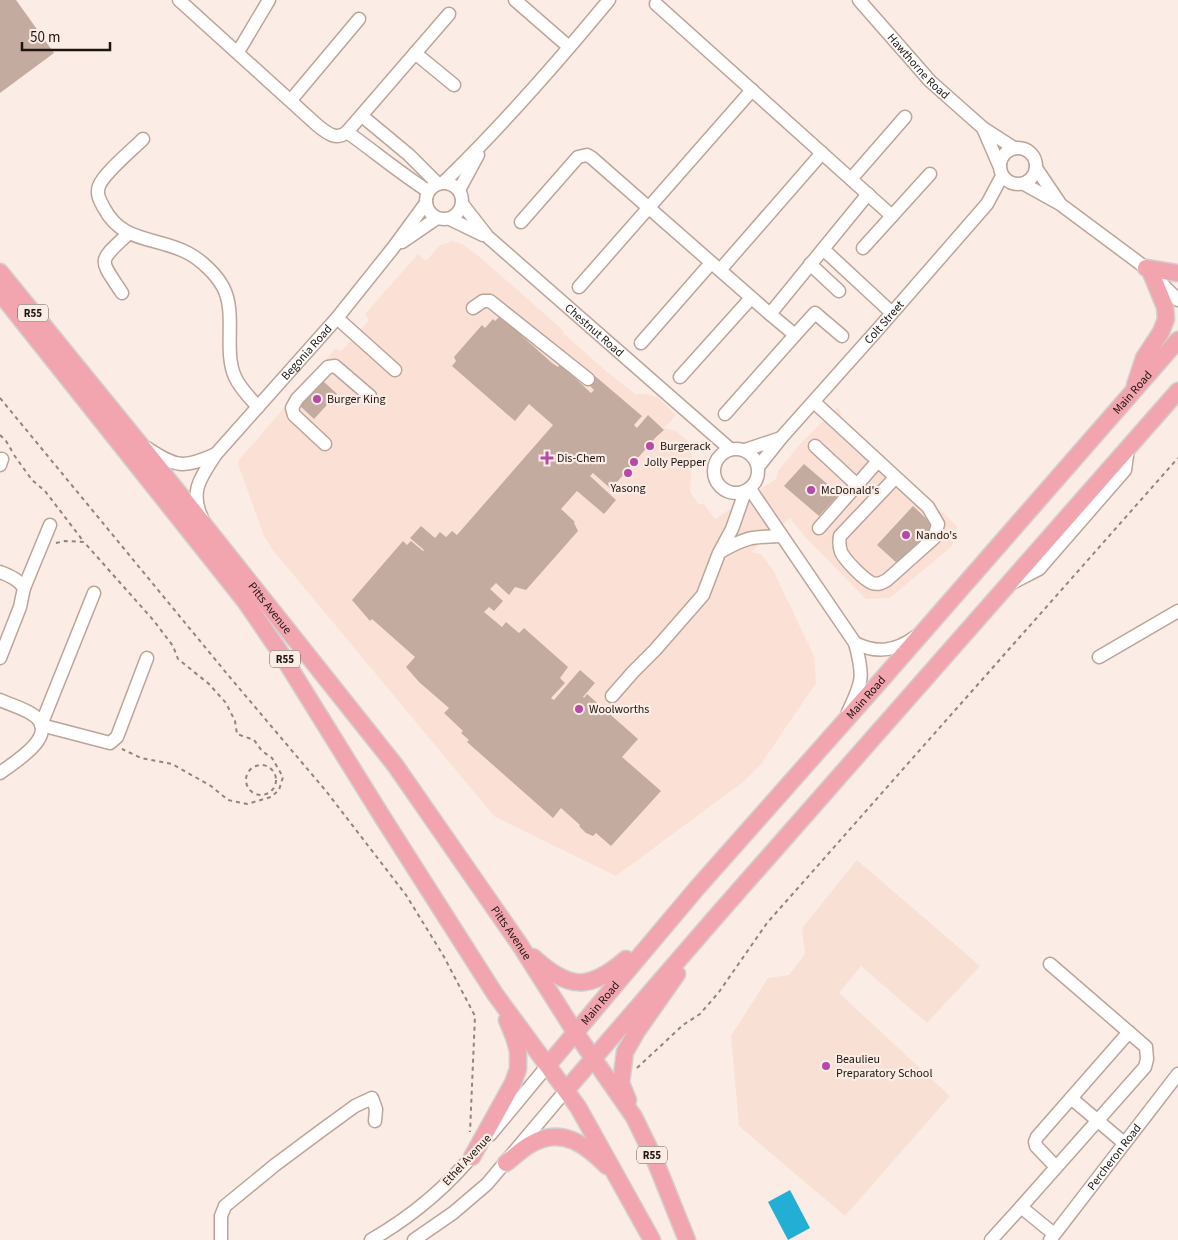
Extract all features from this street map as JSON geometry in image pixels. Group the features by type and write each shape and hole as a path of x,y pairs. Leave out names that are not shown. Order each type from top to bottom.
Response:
{"main road":[{"path":"1130,394 1144,358 1161,332 1166,319 1165,308 1149,270 1178,273"},
{"name":"Pitts Avenue","path":"0,272 139,443 395,765 520,945 575,1032"},
{"name":"Pitts Avenue","path":"0,293 245,601 280,652 383,818 496,994 548,1065"},
{"name":"Main Road","path":"687,1240 658,1167 634,1116 575,1032 697,888 926,630 1178,340"},
{"path":"567,1089 1178,391"},
{"path":"520,945 545,968 560,978 583,982 597,980 612,971 653,936 697,888"},
{"path":"634,1116 622,1083 625,1052 637,1030 660,1000 713,920"},
{"path":"472,1157 513,1083 518,1069 518,1052 514,1037 496,994"},
{"path":"548,1065 575,1032"},
{"name":"R55","path":"548,1065 567,1089 594,1133 652,1240"},
{"path":"506,1163 534,1142 546,1138 566,1137 586,1147 619,1179"}],"street":[{"path":"179,0 324,131 332,136 340,136 348,132 449,14"},
{"path":"238,52 269,0"},
{"path":"515,0 569,47"},
{"name":"Begonia Road","path":"210,534 200,512 196,489 216,454 337,318 393,248 434,190 484,144 609,0"},
{"name":"Hawthorne Road","path":"859,0 930,81 983,128 1014,148"},
{"path":"656,4 892,216"},
{"path":"290,100 359,20"},
{"path":"415,53 454,85"},
{"path":"579,287 752,90"},
{"path":"348,132 406,176 434,190 455,186 462,194 463,205 456,215 444,220 431,214 434,190 418,163 362,116"},
{"path":"851,179 905,117"},
{"name":"Hawthorne Road","path":"983,128 1001,170"},
{"path":"143,139 104,177 98,187 99,198 108,216 128,234 166,244 189,253 215,275 224,288 228,303 231,361 234,375 240,386 258,407"},
{"name":"Begonia Road","path":"459,190 484,144"},
{"path":"1020,184 1032,178 1036,162 1026,149 1014,148 1005,154 1001,170 1006,181 1020,184 1060,204 1149,270 1178,300"},
{"path":"641,343 716,267 822,153"},
{"path":"521,222 578,157 583,155 592,158 795,335"},
{"path":"406,176 418,163"},
{"path":"1036,168 1060,204"},
{"name":"Colt Street","path":"987,204 1001,170"},
{"path":"864,248 930,174"},
{"name":"Colt Street","path":"758,468 781,438 987,204 1020,184"},
{"path":"770,314 868,194"},
{"name":"Chestnut Road","path":"463,205 488,237 730,449"},
{"name":"Begonia Road","path":"393,248 437,218"},
{"name":"Chestnut Road","path":"450,218 488,237"},
{"path":"122,293 104,262 105,255 128,234"},
{"path":"823,249 892,313"},
{"path":"810,264 839,291"},
{"path":"680,377 751,298"},
{"path":"472,308 483,301 490,302 588,379"},
{"path":"724,414 815,313 842,336"},
{"path":"337,318 395,370"},
{"path":"325,444 294,415 292,408 328,367 335,366 370,396"},
{"path":"814,402 917,497 933,515 938,524 934,538 887,580 880,584 873,584 863,577 841,552 840,536 895,478"},
{"name":"Chestnut Road","path":"701,423 718,458"},
{"name":"Colt Street","path":"745,450 781,438"},
{"path":"139,443 159,456 182,464 193,464 216,454"},
{"path":"815,446 857,485"},
{"path":"612,696 703,595 719,553 732,530 747,490 756,482 758,475 758,468 754,457 745,450 738,448 730,449 718,458 715,464 715,478 724,490 730,493 747,490"},
{"path":"819,528 878,461"},
{"path":"747,490 855,643 862,668 861,678 858,690 842,723"},
{"path":"730,493 732,530"},
{"path":"0,658 20,607 24,588 50,525"},
{"path":"719,553 740,540 752,537 781,536"},
{"path":"0,572 20,582 24,588"},
{"path":"0,773 31,749 40,736 41,725 94,593"},
{"path":"1099,657 1178,611"},
{"path":"855,643 864,648 891,649 908,642 926,630"},
{"path":"0,700 37,717 41,725 110,743 117,737 147,658"},
{"path":"991,1240 1145,1067 1147,1059 1146,1047 1050,964"},
{"path":"1056,1167 1036,1146 1035,1142 1129,1032"},
{"name":"Ethel Avenue","path":"371,1240 416,1209 472,1157 548,1065"},
{"name":"Percheron Road","path":"1052,1237 1178,1074"},
{"path":"414,1240 453,1213 487,1184 567,1089"},
{"path":"220,1240 221,1216 225,1206 275,1165 355,1106 372,1098 376,1109 375,1121"},
{"path":"1071,1098 1124,1143"},
{"path":"1021,1207 1052,1237"}],"path":[{"path":"0,398 228,675 326,790 406,895 443,955 475,1016 470,1133"},
{"path":"0,436 6,441 19,464 32,480 46,491 84,542 154,621 173,646 178,659 209,684 226,704 235,721 237,734 254,740 262,751 272,758 283,776 279,790 271,797 247,804 228,800 211,786 172,764 141,758 110,743"},
{"path":"622,1083 682,1026 700,1014 719,992 767,923 1178,458"},
{"path":"41,546 65,541 84,542"},
{"path":"262,765 267,766 274,773 276,783 270,792 260,794 255,793 248,786 247,776 249,771 262,765"},
{"path":"274,773 280,770"},
{"path":"260,794 260,801"}],"shaded area":[{"path":"453,241 462,244 482,259 564,331 563,333 606,371 635,394 657,397 676,415 664,428 676,431 688,441 692,458 690,491 698,504 704,504 715,519 776,479 778,471 801,443 838,407 842,418 957,526 952,546 890,598 866,599 805,537 790,518 751,552 761,554 773,570 814,656 816,683 761,764 743,782 616,876 495,817 272,549 264,536 238,464 239,460 335,349 341,351 369,320 365,314 418,254 426,261 440,245"},
{"name":"Beaulieu Preparatory School","path":"857,860 980,966 927,1023 861,966 839,993 950,1096 845,1216 739,1126 731,1036 768,978 789,975 805,954 802,928"}],"water":[{"path":"790,1190 810,1228 788,1240 768,1202"}],"building":[{"path":"0,0 16,0 54,53 0,93"},
{"path":"500,316 552,363 558,367 560,364 591,393 594,390 588,384 595,376 642,416 634,425 637,428 648,415 664,430 611,489 593,473 590,476 616,500 604,514 577,491 561,509 575,522 578,531 526,590 515,587 509,595 496,583 490,589 503,601 494,611 489,607 484,612 502,627 506,622 519,633 524,628 568,667 560,678 565,683 551,698 554,700 580,670 595,683 583,697 587,694 638,739 622,757 661,791 611,846 596,833 593,836 586,833 561,808 553,818 467,742 469,740 461,733 463,731 444,713 449,708 419,682 406,667 415,657 372,619 370,621 352,600 403,541 407,545 411,541 424,550 410,538 421,526 435,538 440,532 446,537 452,531 457,535 553,425 529,404 515,421 452,366 456,361 454,357 482,325 485,328 493,319 495,321"},
{"name":"Burger King","path":"321,379 337,394 314,419 298,404"},
{"name":"McDonald's","path":"804,464 839,494 819,516 784,486"},
{"name":"Nando's","path":"913,506 934,526 898,564 877,545"}],"place":[{"name":"Burger King","path":"317,399"},
{"name":"Burgerack","path":"650,446"},
{"name":"Dis-Chem","path":"547,458"},
{"name":"Jolly Pepper","path":"634,462"},
{"name":"Yasong","path":"628,473"},
{"name":"McDonald's","path":"811,490"},
{"name":"Nando's","path":"906,535"},
{"name":"Woolworths","path":"579,709"},
{"name":"Beaulieu Preparatory School","path":"826,1066"}]}
